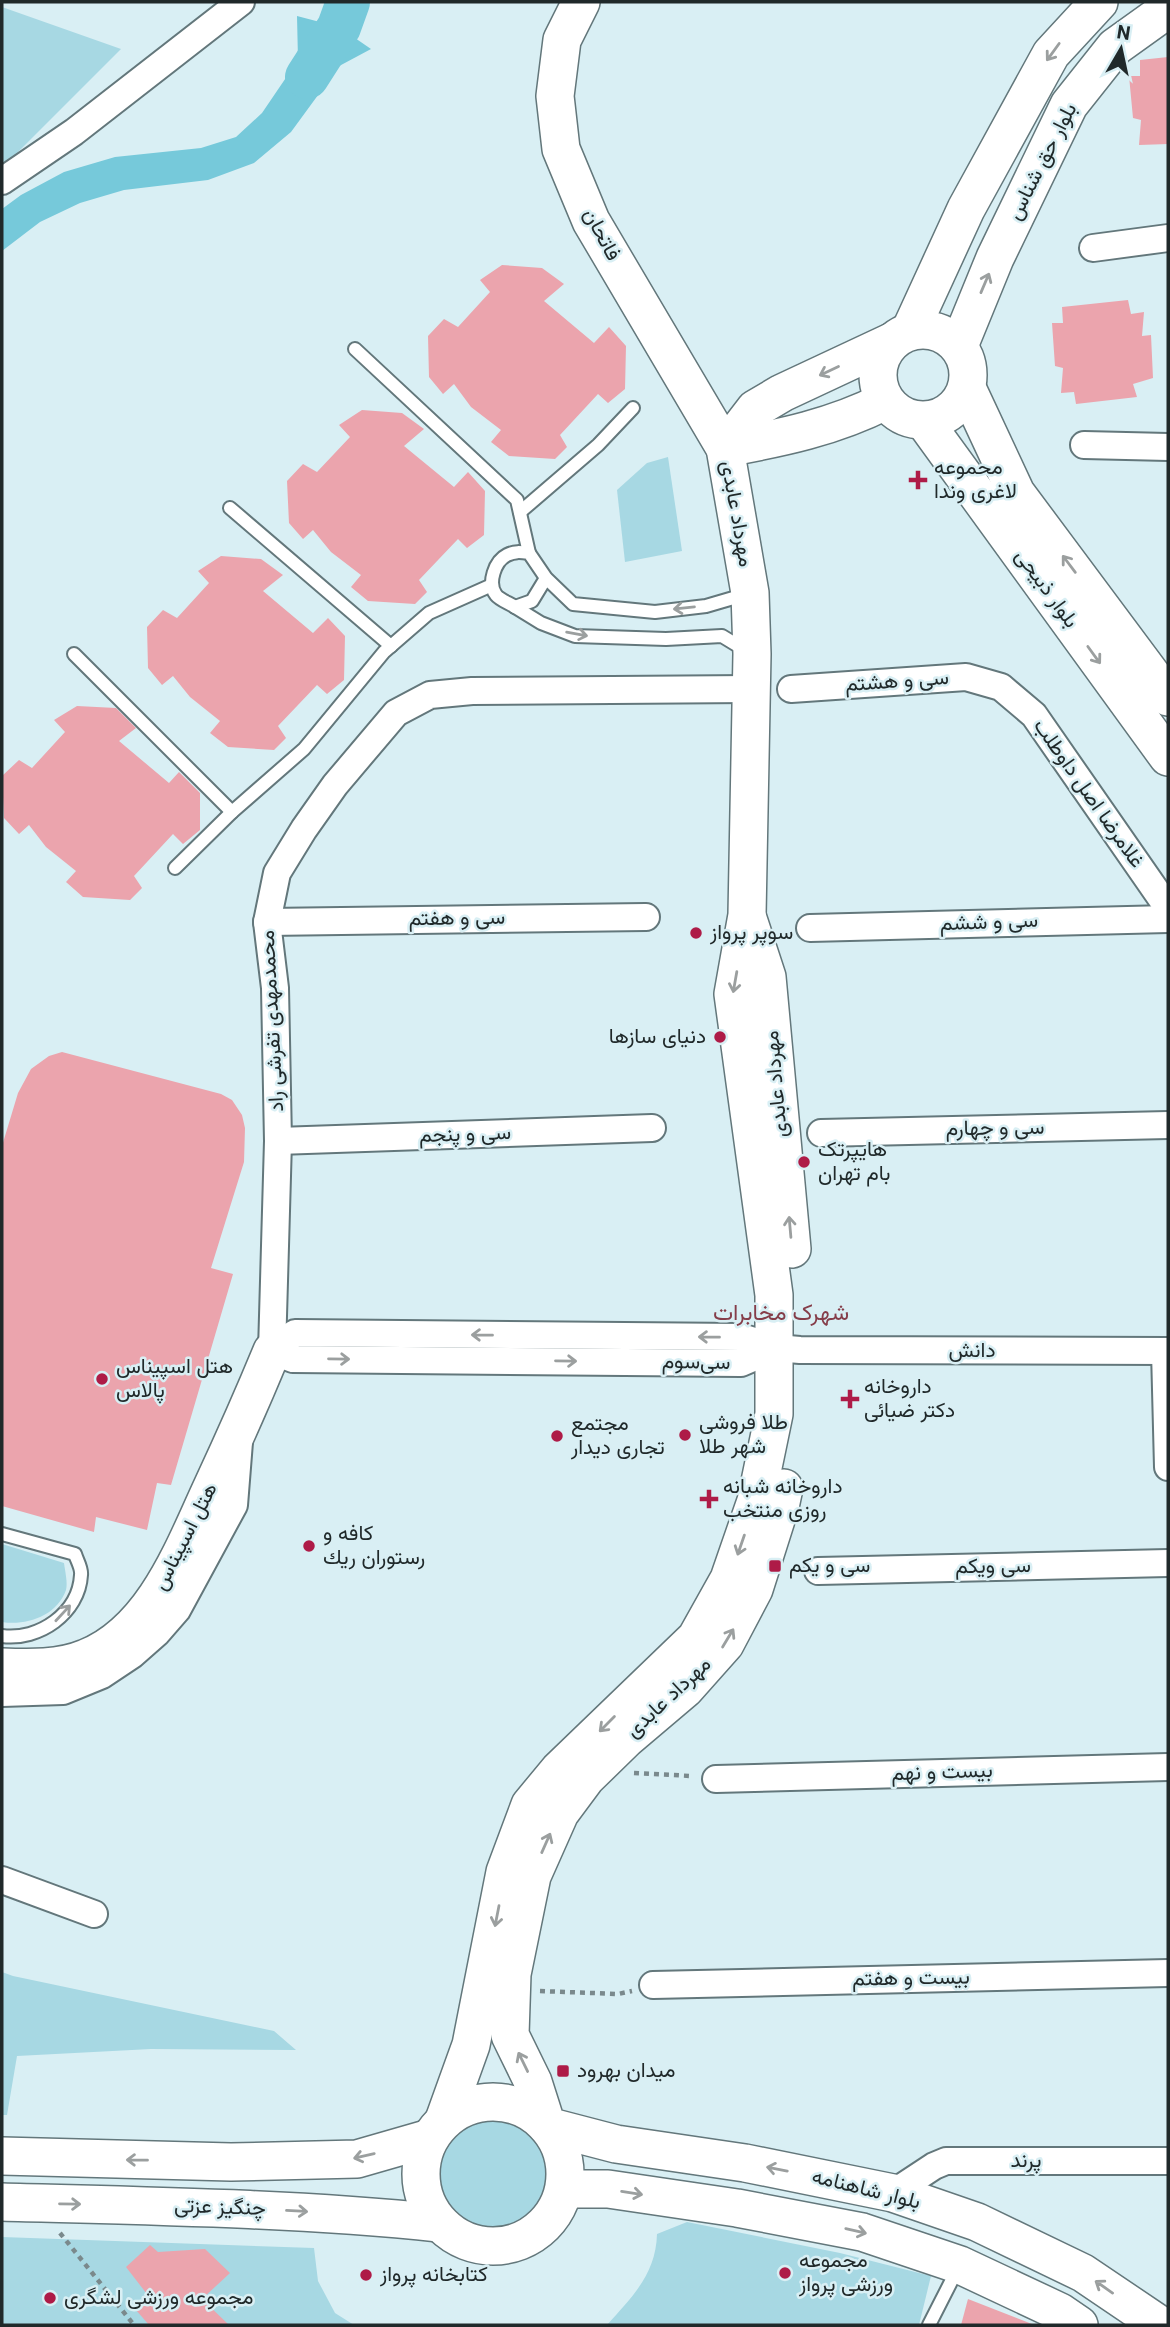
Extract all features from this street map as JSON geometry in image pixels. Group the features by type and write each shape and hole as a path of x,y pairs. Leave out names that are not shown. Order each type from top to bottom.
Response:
{"street":[{"path":"2,181 74,132 241,2"},
{"name":"فاتحان","path":"581,2 562,40 555,96 561,149 591,221 725,448"},
{"name":"بلوار حق شناس","path":"901,337 966,209 1051,54 1099,2"},
{"name":"بلوار حق شناس","path":"959,346 996,258 1069,105 1115,47 1168,9"},
{"path":"1093,248 1168,238"},
{"path":"725,448 755,409 782,393 901,337 928,330 945,335 959,346 970,373 967,388 958,405 943,417 924,421 909,419 896,412 886,401 877,382 880,360 901,337"},
{"name":"بلوار ذبیحی","path":"967,388 1016,493 1168,697"},
{"path":"725,448 821,428 886,401"},
{"name":"بلوار ذبیحی","path":"924,421 1168,757"},
{"path":"1084,444 1168,447"},
{"name":"مهرداد عابدی","path":"547,2126 533,2082 510,2035 512,1974 531,1876 560,1814 586,1777 685,1689 725,1644 754,1589 780,1507 798,1413 788,1349 774,1296 733,994 747,915 752,671 750,593 725,448"},
{"name":"محمدمهدی تفرشی راد","path":"272,1351 278,1141 275,988 267,922 277,873 335,785 396,713 430,695 752,671"},
{"name":"سی و هشتم","path":"791,689 966,677 1001,687"},
{"name":"غلامرضا اصل داوطلب","path":"1001,687 1034,715 1168,908"},
{"name":"سی و هفتم","path":"267,922 646,917"},
{"name":"سی و ششم","path":"810,928 1168,919"},
{"name":"سی و چهارم","path":"821,1133 1168,1125"},
{"name":"سی و پنجم","path":"278,1141 652,1128"},
{"name":"مهرداد عابدی","path":"437,2129 471,2045 505,1872 530,1805 559,1770 696,1638 729,1579 756,1501 788,1349"},
{"name":"سی‌سوم","path":"272,1351 293,1359 741,1363 788,1349"},
{"name":"دانش","path":"788,1349 1167,1351"},
{"name":"هتل اسپیناس","path":"3,1646 25,1668 56,1665 86,1658 107,1646 131,1626 157,1597 187,1545 272,1351"},
{"path":"1167,1351 1168,1468"},
{"path":"2,1693 63,1691 102,1675 132,1656 157,1633 177,1610 234,1505 240,1426"},
{"name":"سی ویکم","path":"818,1571 1168,1563"},
{"name":"بیست و نهم","path":"716,1779 1168,1767"},
{"path":"2,1880 94,1914"},
{"name":"بیست و هفتم","path":"653,1985 1168,1973"},
{"path":"2,2157 231,2162 357,2159 437,2129 463,2108 485,2102 508,2103 529,2112 547,2126 559,2145 565,2167 564,2189 556,2211 541,2228 522,2240 500,2246 478,2245 456,2237 439,2223 426,2203 420,2182 422,2159 437,2129"},
{"name":"بلوار شاهنامه","path":"547,2126 617,2144 745,2163 893,2193 977,2222 1083,2273 1160,2325"},
{"name":"پرند","path":"893,2193 946,2161 1168,2161"},
{"name":"بلوار شاهنامه","path":"564,2189 608,2189 737,2208 862,2232 960,2264 1060,2312 1079,2325"},
{"name":"چنگیز عزتی","path":"19,2203 231,2208 361,2215 439,2223"}],"lane":[{"path":"355,349 517,500 529,553 546,578 573,604 655,612 706,606 750,593"},
{"path":"520,512 598,445 633,408"},
{"path":"230,508 391,646"},
{"path":"529,553 518,551 504,556 494,570 492,585 496,596 541,623 575,636 666,639 722,636 752,671"},
{"path":"515,607 532,601 546,578"},
{"path":"175,868 232,812 304,749 391,646 429,614 492,585"},
{"path":"74,654 232,812"},
{"path":"2,1534 75,1554 82,1572 77,1596 52,1624 3,1646"},
{"path":"929,2325 960,2264"}],"path":[{"path":"626,1772 716,1779"},
{"path":"535,1991 604,1994"},
{"path":"19,2203 134,2325"}],"shaded area":[{"path":"2,7 121,49 2,168"},
{"path":"297,16 339,27 371,49 328,72 321,91 291,132 254,163 208,180 124,190 80,203 40,222 2,251 2,209 21,195 64,172 115,157 201,148 236,137 262,113 298,60"},
{"path":"668,457 682,551 625,562 617,490 647,463"},
{"path":"2,1544 64,1563 66,1590 56,1607 30,1620 2,1622"},
{"path":"2,1972 274,2031 296,2050 151,2049 17,2056 7,2115 2,2115"},
{"path":"495,2116 528,2126 544,2142 554,2175 544,2208 528,2224 495,2234 462,2224 446,2208 436,2175 446,2142 462,2126"},
{"name":"مجموعه ورزشی پرواز","path":"687,2222 840,2253 931,2276 919,2325 607,2325 641,2284 652,2261 657,2234"},
{"path":"2,2237 314,2248 318,2281 335,2313 354,2325 2,2325"}],"building":[{"path":"1168,57 1168,144 1139,145 1141,120 1133,118 1129,76 1140,76 1140,60"},
{"path":"502,265 542,268 564,284 544,301 594,343 609,327 626,346 625,389 608,403 598,394 560,435 567,447 555,459 509,456 491,442 501,430 471,407 454,384 443,394 429,377 428,336 444,319 458,327 490,292 480,280"},
{"path":"1128,300 1131,314 1144,312 1142,336 1151,335 1153,378 1133,384 1137,397 1076,404 1074,392 1061,393 1063,368 1055,366 1052,323 1063,323 1062,307"},
{"path":"362,410 402,413 424,429 404,446 454,487 468,472 485,491 484,535 467,548 458,539 419,580 427,592 415,604 368,601 351,587 361,575 331,552 313,530 303,539 289,523 287,481 303,464 317,472 350,437 339,425"},
{"path":"221,556 261,559 283,575 263,591 313,633 328,618 345,636 344,680 327,694 317,685 278,726 286,738 274,750 228,747 210,733 220,721 190,697 173,676 162,685 148,668 147,627 163,610 177,618 209,583 198,571"},
{"path":"77,706 116,708 136,728 119,741 169,783 179,772 200,793 200,830 183,844 173,834 134,876 142,888 130,900 83,897 66,882 76,871 46,847 29,825 19,834 4,818 2,776 19,760 32,768 65,732 54,720"},
{"name":"هتل اسپیناس پالاس","path":"62,1052 221,1094 232,1100 242,1115 245,1128 244,1162 211,1268 233,1274 171,1485 157,1483 147,1530 96,1517 94,1532 2,1506 2,1146 18,1093 31,1069 49,1056"},
{"path":"150,2245 158,2252 205,2249 230,2273 202,2299 229,2325 149,2325 136,2310 150,2298 126,2267"},
{"path":"968,2299 1032,2324 1032,2325 961,2325"}],"waterway":[{"path":"307,77 339,27 348,2"}],"place":[{"name":"محموعه لاغری وندا","path":"918,480"},
{"name":"سوپر پرواز","path":"696,933"},
{"name":"دنیای سازها","path":"720,1037"},
{"name":"هایپرتک بام تهران","path":"804,1162"},
{"name":"هتل اسپیناس پالاس","path":"102,1379"},
{"name":"داروخانه دکتر ضیائی","path":"850,1399"},
{"name":"طلا فروشی شهر طلا","path":"685,1435"},
{"name":"مجتمع تجاری دیدار","path":"557,1436"},
{"name":"داروخانه شبانه روزی منتخب","path":"709,1499"},
{"name":"كافه و رستوران ريك","path":"309,1546"},
{"name":"سی و یکم","path":"775,1566"},
{"name":"میدان بهرود","path":"563,2071"},
{"name":"مجموعه ورزشی پرواز","path":"785,2273"},
{"name":"کتابخانه پرواز","path":"366,2275"},
{"name":"مجموعه ورزشی لشگری","path":"50,2298"}],"district":[{"name":"شهرک مخابرات","path":"781,1314"}]}
